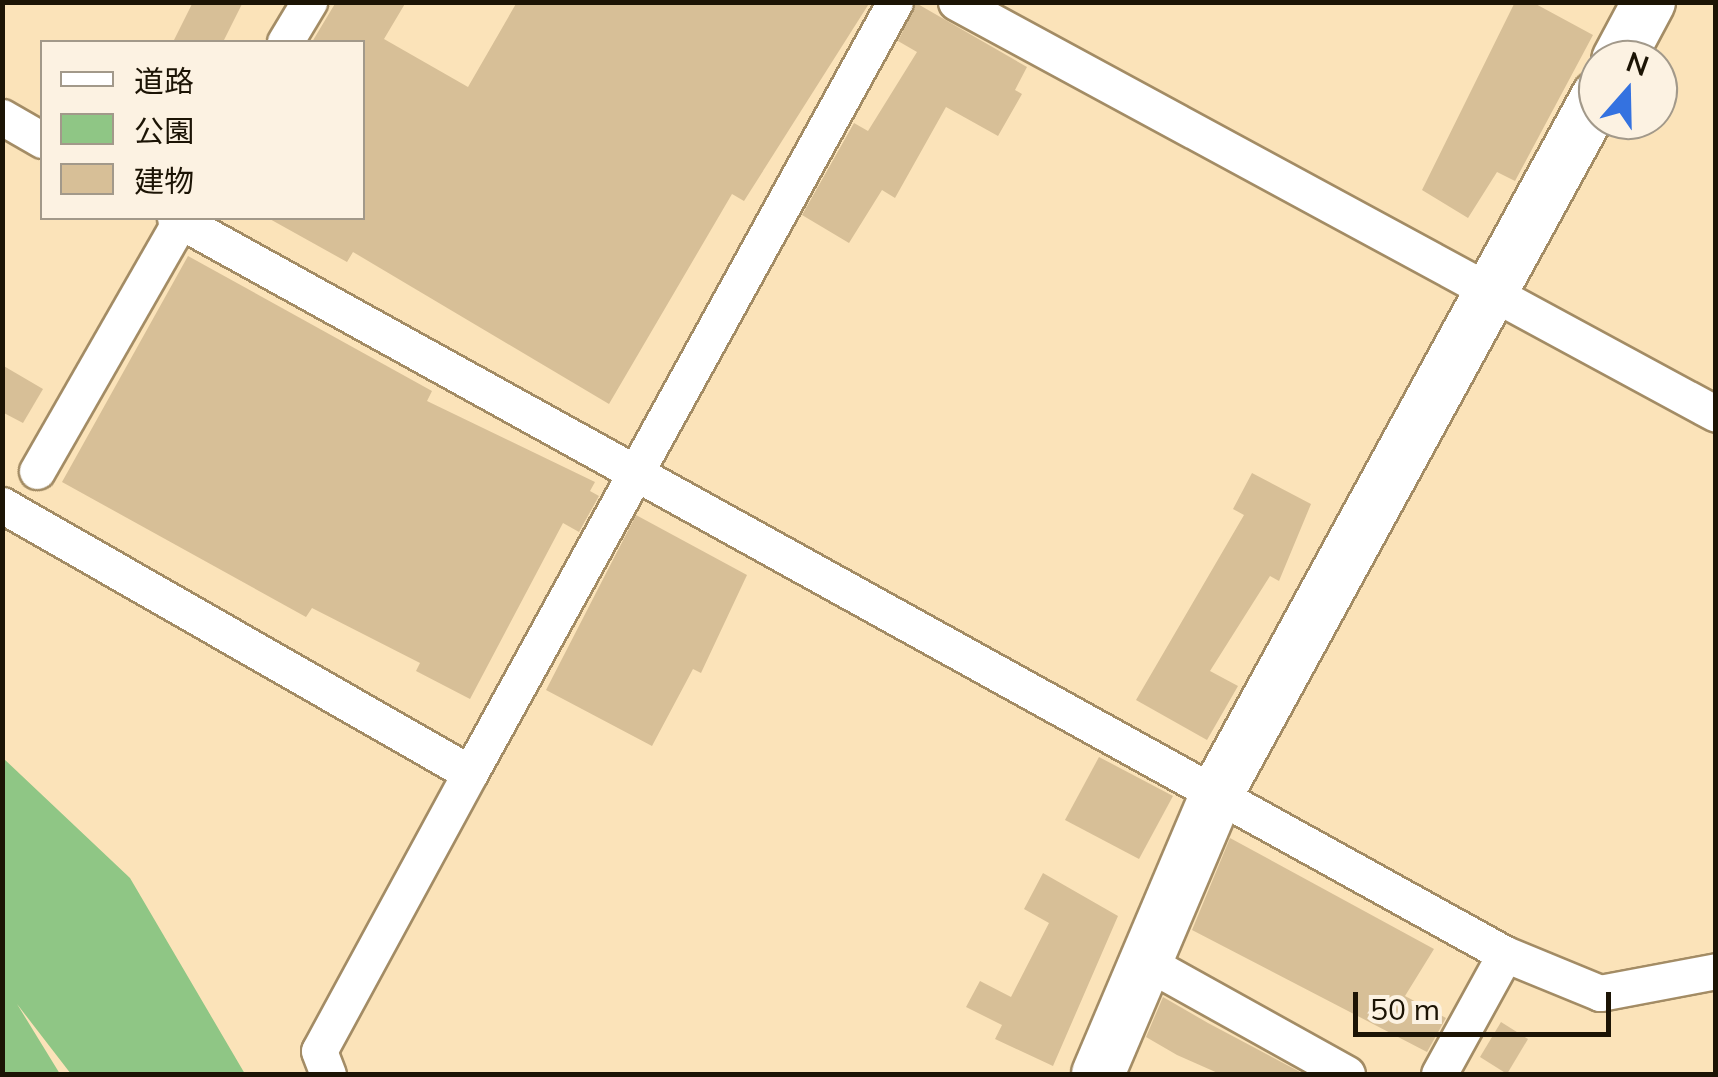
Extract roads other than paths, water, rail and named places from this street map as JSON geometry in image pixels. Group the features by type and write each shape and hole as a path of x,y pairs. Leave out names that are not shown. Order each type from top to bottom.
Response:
{"street":[{"path":"287,40 309,2"},
{"path":"328,1074 319,1051 895,2"},
{"path":"956,2 1716,414"},
{"path":"1629,40 1650,2"},
{"path":"2,117 40,139"},
{"path":"1098,1074 1217,794 1578,132"},
{"path":"37,471 178,220"},
{"path":"183,220 1505,954 1600,992 1716,970"},
{"path":"2,505 470,773"},
{"path":"1438,1074 1505,954"},
{"path":"1146,962 1347,1074"}]}
